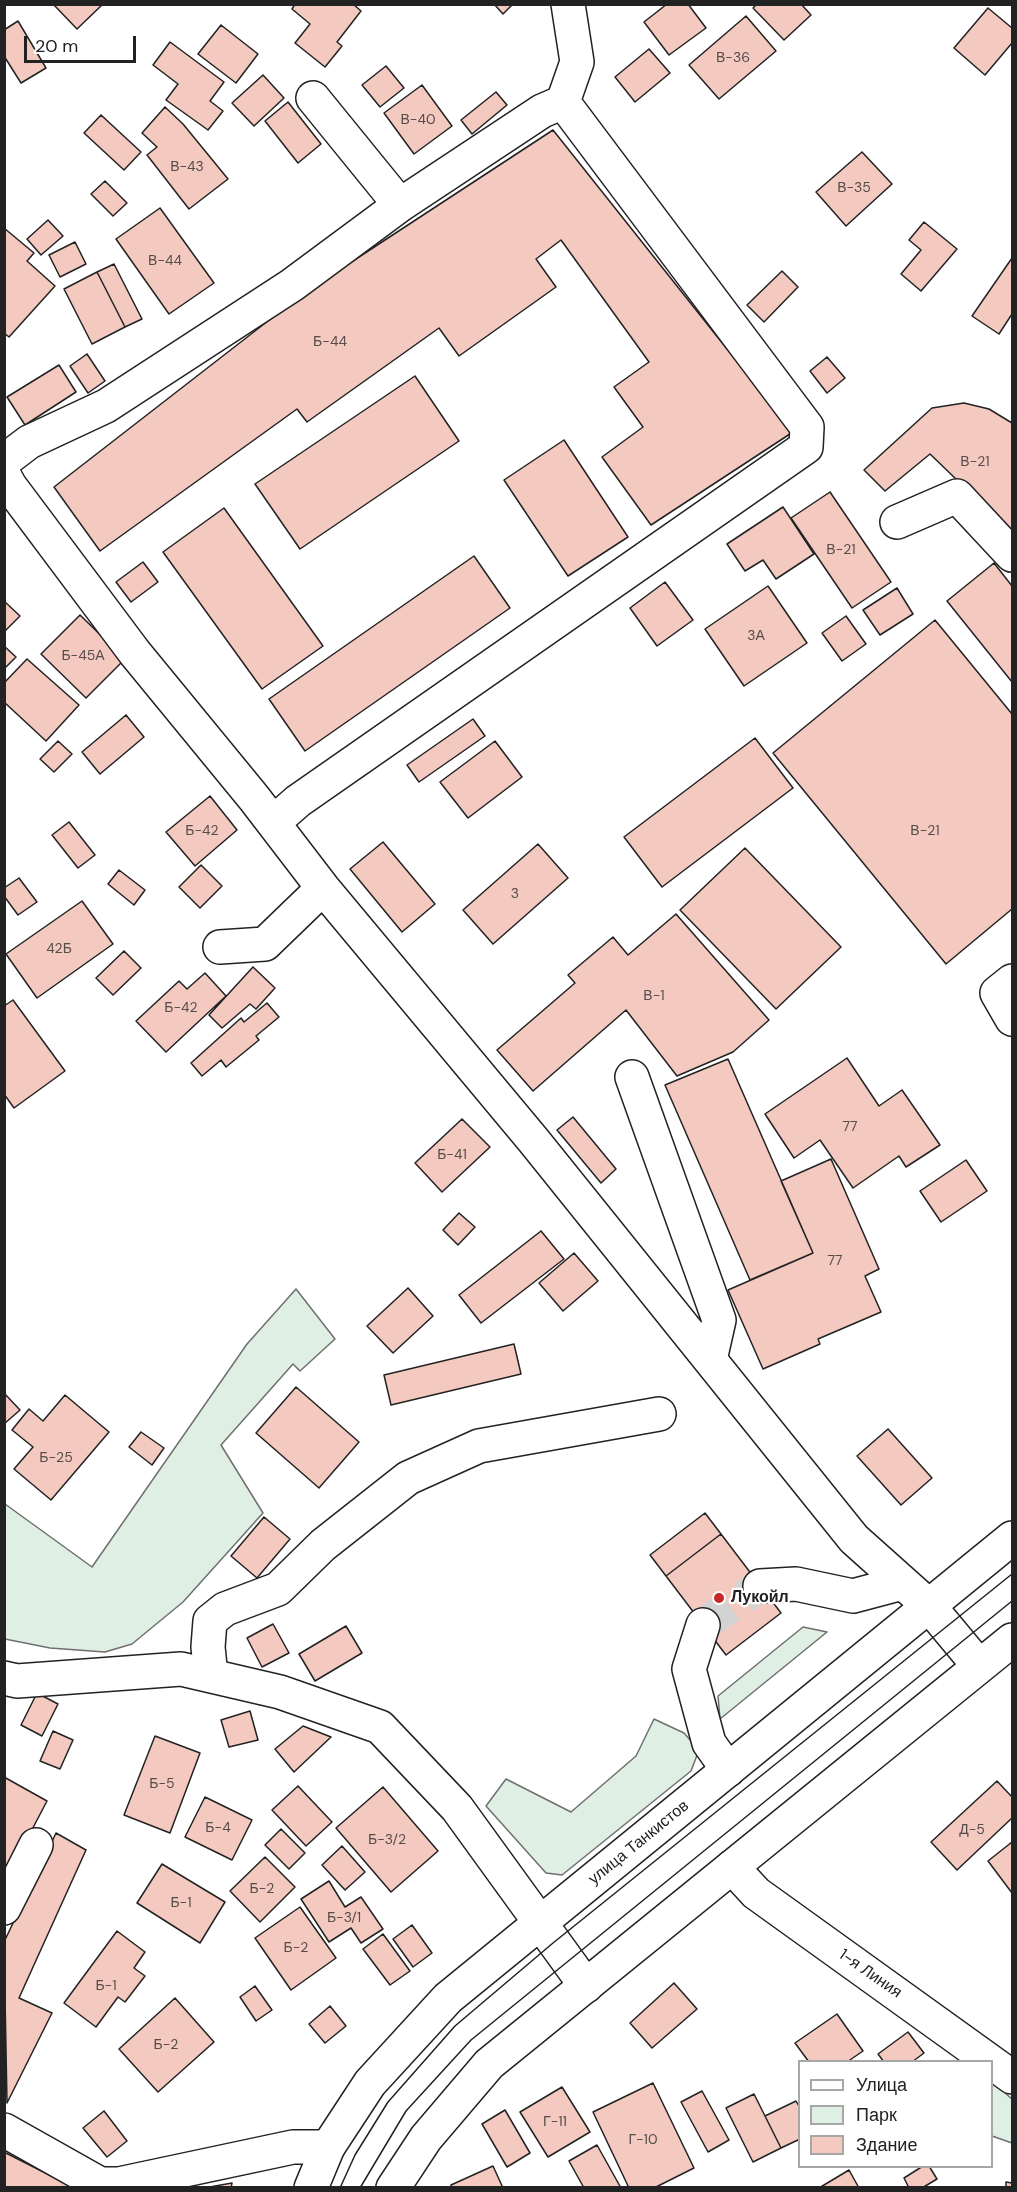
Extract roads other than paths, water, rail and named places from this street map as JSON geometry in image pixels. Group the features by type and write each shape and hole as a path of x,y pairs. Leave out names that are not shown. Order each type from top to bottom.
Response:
{"street":[{"path":"4,461 29,442 106,406 292,285 400,205 542,111 563,102 577,62 568,4"},
{"path":"313,98 400,205"},
{"path":"274,822 298,801 806,447 807,427 563,102"},
{"path":"4,475 135,653 274,822 323,888 472,1070 534,1141 854,1539 930,1606 979,1666"},
{"path":"897,522 957,496 1012,555"},
{"path":"220,947 265,944 323,888"},
{"path":"1012,981 997,993 1012,1019"},
{"path":"632,1077 719,1320 710,1360"},
{"path":"211,1676 208,1647 210,1621 225,1609 278,1589 323,1545 408,1478 479,1446 659,1414"},
{"name":"улица Танкистов","path":"311,2187 328,2147 370,2083 448,1998 1012,1538"},
{"path":"760,1586 796,1584 854,1596 902,1583"},
{"path":"703,1625 689,1669 709,1743 728,1770"},
{"path":"393,2187 426,2138 489,2064 1012,1640"},
{"path":"4,1678 17,1681 181,1670 280,1692 380,1727 457,1808 586,1986"},
{"path":"4,1908 36,1845"},
{"name":"1-я Линия","path":"732,1867 756,1893 988,2060"},
{"name":"1-я Линия","path":"993,2063 1012,2077"},
{"path":"4,2130 100,2184 119,2184 293,2147 328,2147"}],"tunnel":[{"path":"703,1625 760,1586"}],"tram line":[{"path":"340,2188 355,2155 388,2102 455,2026 553,1943 1012,1574"},
{"path":"360,2188 406,2111 471,2040 1012,1601"}],"place":[{"name":"Лукойл","path":"719,1598"}]}
